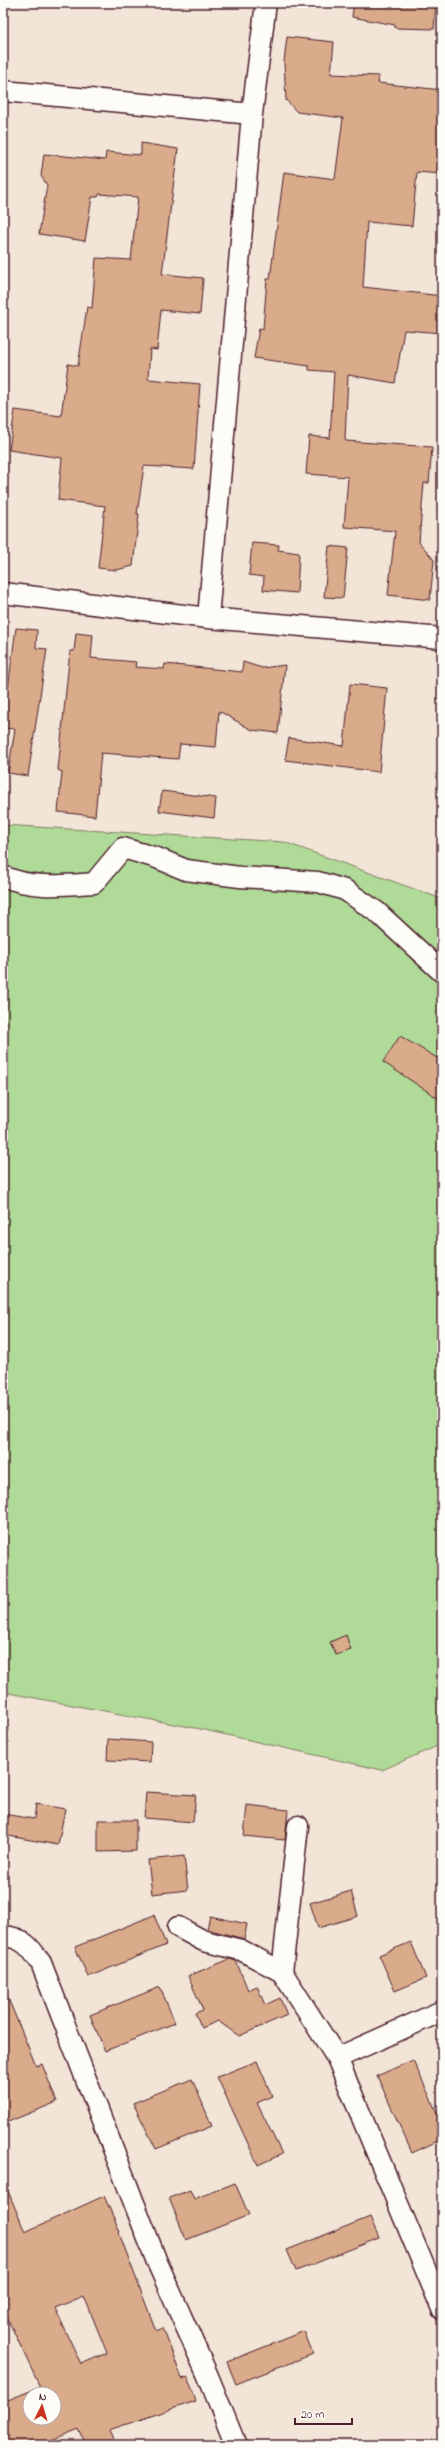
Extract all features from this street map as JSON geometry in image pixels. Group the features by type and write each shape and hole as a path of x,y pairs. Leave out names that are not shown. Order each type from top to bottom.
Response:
{"street":[{"path":"208,618 252,114 266,3"},
{"path":"3,91 252,114"},
{"path":"3,593 208,618 442,638"},
{"path":"3,876 15,881 49,886 94,883 122,848 157,858 186,870 240,877 318,882 345,890 377,912 442,972"},
{"path":"282,1972 298,1826"},
{"path":"178,1927 204,1941 241,1950 282,1972 336,2058 436,2276 442,2309"},
{"path":"3,1936 11,1936 29,1945 41,1963 156,2262 208,2376 236,2445"},
{"path":"336,2058 442,2011"}],"green space":[{"path":"3,825 284,842 442,899 442,1744 382,1770 200,1729 3,1692"}],"building":[{"path":"354,3 436,3 434,29 395,28 395,25 352,17"},
{"path":"287,37 334,42 331,74 379,76 378,83 442,90 442,174 417,172 412,226 367,222 363,287 442,296 442,333 404,330 395,383 348,375 345,439 346,441 432,447 429,483 424,483 419,542 434,560 430,600 388,595 395,531 344,527 348,477 306,474 309,436 330,438 334,372 309,370 309,366 254,358 259,328 263,329 267,279 270,279 284,172 335,179 343,118 297,112 286,100 284,62"},
{"path":"141,143 178,149 162,274 203,278 200,314 161,310 157,350 150,349 148,379 200,384 194,469 144,466 137,514 139,514 133,566 116,570 98,568 105,506 58,500 62,458 9,450 15,410 61,416 68,364 78,366 87,307 92,308 96,258 131,260 138,197 99,194 98,197 92,197 85,241 39,234 47,185 41,176 44,154 105,160 106,152 141,155"},
{"path":"252,543 279,545 278,550 299,553 297,593 263,590 264,577 249,575"},
{"path":"329,546 348,548 343,598 324,597"},
{"path":"16,628 37,630 36,648 47,649 28,776 8,773 15,729 3,728 3,687 8,688"},
{"path":"76,633 93,635 91,658 136,662 135,667 164,669 165,664 242,672 243,662 262,668 285,665 278,733 252,730 219,711 216,747 180,744 178,759 101,753 95,816 58,812 62,772 58,770 70,651 74,651"},
{"path":"350,684 387,688 379,772 285,760 289,738 344,746"},
{"path":"162,791 216,798 214,818 159,811"},
{"path":"400,1036 442,1061 442,1101 383,1062"},
{"path":"346,1635 351,1650 336,1655 330,1642"},
{"path":"108,1739 151,1742 150,1762 107,1760"},
{"path":"146,1792 196,1795 193,1822 144,1818"},
{"path":"36,1804 65,1809 58,1845 3,1835 3,1814 34,1819"},
{"path":"247,1805 288,1810 285,1840 244,1836"},
{"path":"98,1820 136,1820 136,1851 98,1852"},
{"path":"184,1856 188,1890 152,1894 148,1860"},
{"path":"351,1891 358,1916 318,1928 310,1903"},
{"path":"154,1915 166,1945 88,1977 75,1947"},
{"path":"210,1916 247,1924 244,1939 207,1929"},
{"path":"411,1942 426,1978 395,1991 379,1955"},
{"path":"230,1959 236,1961 248,1990 257,1986 265,2005 280,1998 287,2015 239,2036 218,2021 202,2028 195,2013 203,2010 188,1976"},
{"path":"3,1986 36,2066 42,2064 57,2102 3,2124"},
{"path":"160,1987 175,2023 105,2051 90,2015"},
{"path":"413,2060 442,2124 442,2139 412,2153 377,2076"},
{"path":"257,2061 272,2096 257,2103 282,2154 258,2165 217,2077"},
{"path":"192,2079 212,2126 156,2149 133,2103"},
{"path":"3,2179 25,2232 104,2196 120,2232 119,2233 156,2331 163,2328 182,2379 188,2377 196,2401 109,2430 116,2445 86,2445 79,2429 39,2445 3,2445 3,2402 22,2394 22,2426 62,2426 62,2386 40,2386 3,2309","holes":["84,2296 107,2353 81,2364 55,2308"]},
{"path":"235,2183 249,2215 186,2240 169,2198 190,2190 194,2199"},
{"path":"370,2217 379,2238 296,2271 287,2250"},
{"path":"304,2331 313,2354 236,2384 227,2362"}]}
